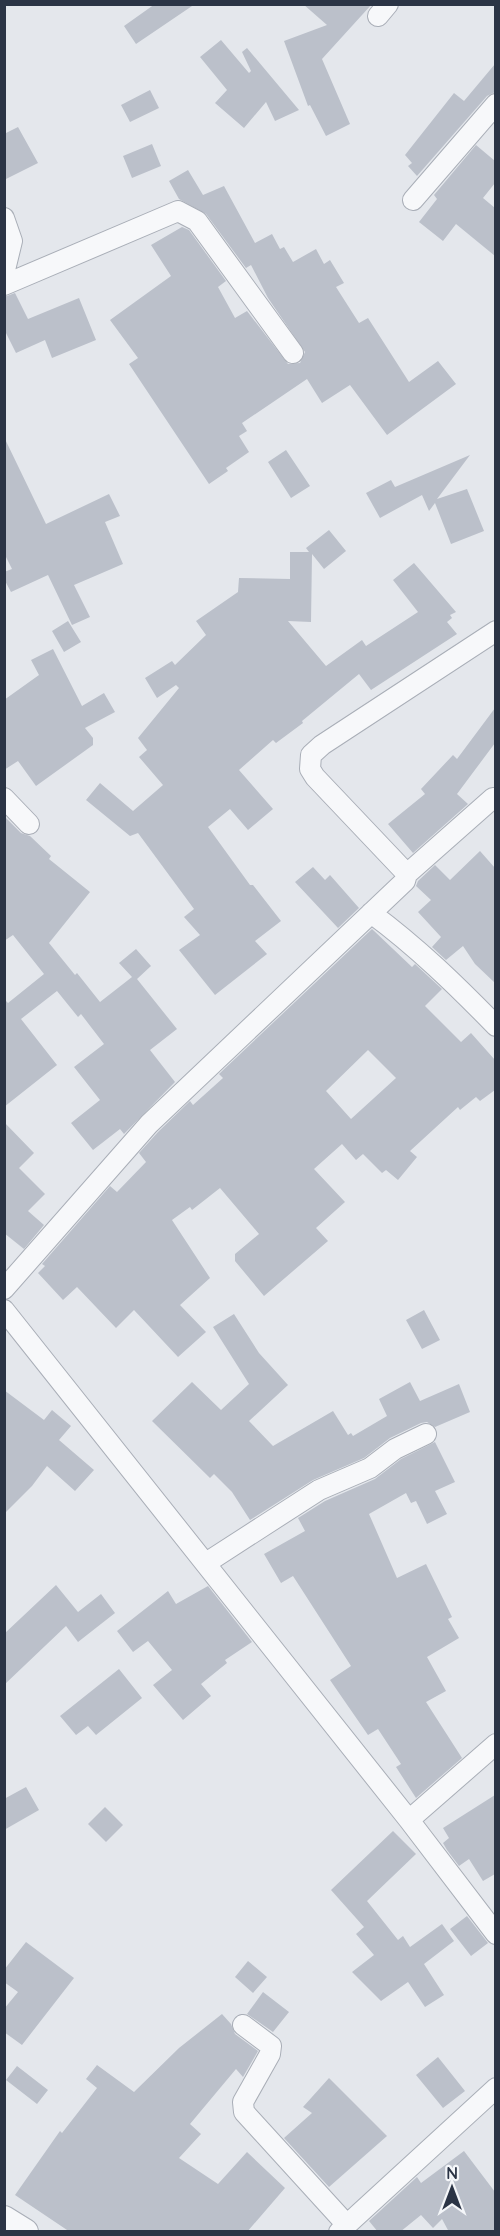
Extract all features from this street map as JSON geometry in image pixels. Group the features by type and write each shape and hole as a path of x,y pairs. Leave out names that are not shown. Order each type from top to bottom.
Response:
{"street":[{"path":"413,200 495,104"},
{"path":"4,285 177,211 197,221 293,353"},
{"path":"4,218 12,241 4,274"},
{"path":"407,874 315,777 310,769 311,755 322,745 495,631"},
{"path":"4,798 29,824"},
{"path":"4,1289 149,1124 405,881 407,874 493,798"},
{"path":"371,913 432,962 495,1026"},
{"path":"4,1310 409,1820 495,1934"},
{"path":"206,1563 319,1490 370,1468 395,1449 426,1434"},
{"path":"409,1820 495,1744"},
{"path":"243,2025 271,2046 270,2054 243,2102 244,2112 343,2228 495,2088"},
{"path":"4,2219 25,2232"}],"building":[{"path":"155,4 195,4 136,44 124,26"},
{"path":"303,4 372,4 322,59 350,124 326,136 310,105 308,106 284,41 327,25"},
{"path":"221,40 249,73 251,71 242,52 247,48 299,110 275,121 266,102 244,128 215,103 227,90 200,57"},
{"path":"495,64 495,92 487,96 417,176 408,166 412,163 405,155 454,93 464,101"},
{"path":"150,90 159,108 130,122 121,105"},
{"path":"18,127 38,163 4,180 4,134"},
{"path":"152,144 161,166 132,178 123,156"},
{"path":"476,145 495,161 495,183 483,198 495,208 495,256 456,224 443,241 419,222 437,199 434,195"},
{"path":"188,170 203,195 224,186 255,243 272,234 280,249 284,247 293,262 316,249 324,264 330,260 344,283 336,287 359,323 368,318 409,382 438,361 456,384 387,435 350,385 322,403 307,379 242,423 247,431 239,436 249,452 226,468 228,471 209,484 129,364 138,358 110,320 171,276 151,245 182,227 189,230 226,281 218,287 235,318 247,311 288,364 300,363 305,352 268,298 251,265 246,268 206,214 179,199 169,181"},
{"path":"15,293 28,319 79,298 96,340 52,358 45,340 16,353 4,329 4,297"},
{"path":"4,437 46,524 109,494 120,516 105,522 123,564 74,585 90,617 72,625 48,575 11,592 4,579 4,572 12,569 4,553"},
{"path":"286,450 310,486 291,498 268,462"},
{"path":"470,455 437,499 467,489 484,531 451,544 435,503 429,511 422,495 380,518 366,493 391,480 395,487"},
{"path":"329,530 346,551 324,569 312,554 311,622 288,621 326,666 362,640 366,646 418,612 393,580 414,563 456,612 450,615 452,618 447,622 457,634 371,690 359,674 302,721 303,723 276,743 273,740 239,770 273,809 248,830 230,809 208,827 250,885 253,885 281,921 255,941 267,954 215,995 179,950 200,935 184,917 194,909 138,833 130,836 86,800 100,783 133,811 163,785 139,757 147,750 138,738 179,688 176,685 157,698 145,678 172,661 175,665 206,635 196,621 238,592 239,578 290,579 290,552 309,552 306,548"},
{"path":"68,621 81,642 64,652 52,631"},
{"path":"53,649 82,706 104,693 115,712 85,728 93,738 93,745 36,786 18,761 4,770 4,700 39,675 31,660"},
{"path":"495,708 495,743 457,794 468,804 413,853 388,824 425,794 421,789 453,755 457,759"},
{"path":"4,816 21,833 30,836 51,856 49,859 90,892 49,943 100,1002 132,977 119,963 136,949 151,966 137,979 177,1029 150,1050 175,1082 124,1134 120,1129 93,1150 71,1123 100,1100 74,1067 104,1044 81,1014 78,1017 57,991 21,1019 57,1065 4,1107 4,999 8,1003 44,974 13,935 4,941"},
{"path":"480,851 495,868 495,983 475,964 463,946 446,960 432,947 441,937 418,912 431,900 416,886 418,881 435,865 450,880"},
{"path":"313,867 325,880 330,875 359,908 338,928 295,882"},
{"path":"372,929 412,967 415,964 442,989 425,1006 461,1042 471,1033 495,1060 495,1090 480,1101 476,1097 460,1110 458,1107 410,1151 417,1157 398,1180 386,1170 382,1173 363,1154 356,1160 342,1144 314,1169 345,1202 316,1228 328,1241 264,1296 235,1261 235,1254 259,1234 220,1188 192,1210 190,1207 172,1220 210,1278 180,1305 206,1332 178,1357 134,1310 116,1328 77,1287 63,1300 38,1273 45,1266 42,1264 110,1186 117,1192 146,1162 139,1153 158,1132 190,1101 193,1105 223,1078 219,1074","holes":["368,1050 396,1078 351,1119 326,1091"]},
{"path":"4,1122 34,1153 19,1168 45,1194 28,1211 44,1225 24,1249 4,1233"},
{"path":"424,1310 440,1340 422,1349 406,1320"},
{"path":"234,1314 259,1353 288,1385 249,1421 273,1446 333,1411 348,1435 351,1433 353,1436 387,1416 379,1399 410,1382 420,1401 459,1384 470,1412 435,1427 427,1422 421,1423 390,1438 364,1458 313,1480 250,1520 232,1492 214,1474 210,1478 152,1421 192,1382 221,1410 249,1384 213,1327"},
{"path":"4,1390 44,1420 52,1410 71,1426 59,1440 94,1470 75,1491 47,1466 32,1486 4,1514"},
{"path":"435,1442 455,1482 435,1491 447,1514 427,1524 416,1501 411,1503 406,1493 369,1514 397,1578 426,1564 452,1617 448,1619 459,1638 427,1657 446,1691 426,1702 462,1758 416,1798 396,1767 401,1764 378,1729 368,1735 330,1680 351,1666 293,1576 281,1583 264,1554 305,1531 298,1518 325,1501 375,1479 401,1459"},
{"path":"56,1585 78,1612 101,1594 115,1613 78,1642 66,1626 4,1685 4,1634"},
{"path":"208,1586 252,1642 225,1660 227,1663 201,1684 211,1696 183,1720 153,1685 172,1670 148,1641 133,1652 117,1631 168,1591 176,1604"},
{"path":"119,1669 142,1698 96,1735 88,1726 76,1735 60,1716"},
{"path":"26,1787 39,1810 4,1830 4,1799"},
{"path":"495,1795 495,1874 483,1881 469,1859 459,1866 443,1843 449,1838 443,1828"},
{"path":"105,1807 123,1825 106,1842 88,1824"},
{"path":"393,1831 416,1854 367,1901 398,1940 403,1936 410,1947 442,1924 454,1941 424,1964 444,1995 425,2007 408,1982 381,2001 352,1972 374,1955 356,1934 364,1927 331,1890"},
{"path":"467,1916 488,1943 471,1956 450,1929"},
{"path":"26,1942 74,1978 22,2045 4,2032 4,2009 18,1992 4,1982 4,1970"},
{"path":"248,1961 267,1977 253,1993 235,1977"},
{"path":"263,1992 289,2012 273,2032 247,2014"},
{"path":"222,2014 231,2024 235,2034 258,2051 243,2077 236,2069 190,2124 201,2134 179,2158 218,2184 247,2152 285,2188 247,2232 70,2232 15,2195 60,2131 62,2133 97,2088 86,2079 97,2065 134,2092 179,2048"},
{"path":"438,2057 465,2091 443,2108 416,2075"},
{"path":"17,2066 48,2090 37,2104 6,2080"},
{"path":"329,2078 387,2136 329,2187 284,2138 312,2113 303,2107"},
{"path":"464,2151 495,2192 495,2232 449,2232 442,2219 433,2228 421,2215 400,2232 378,2232 369,2221 417,2177 421,2183"}]}
